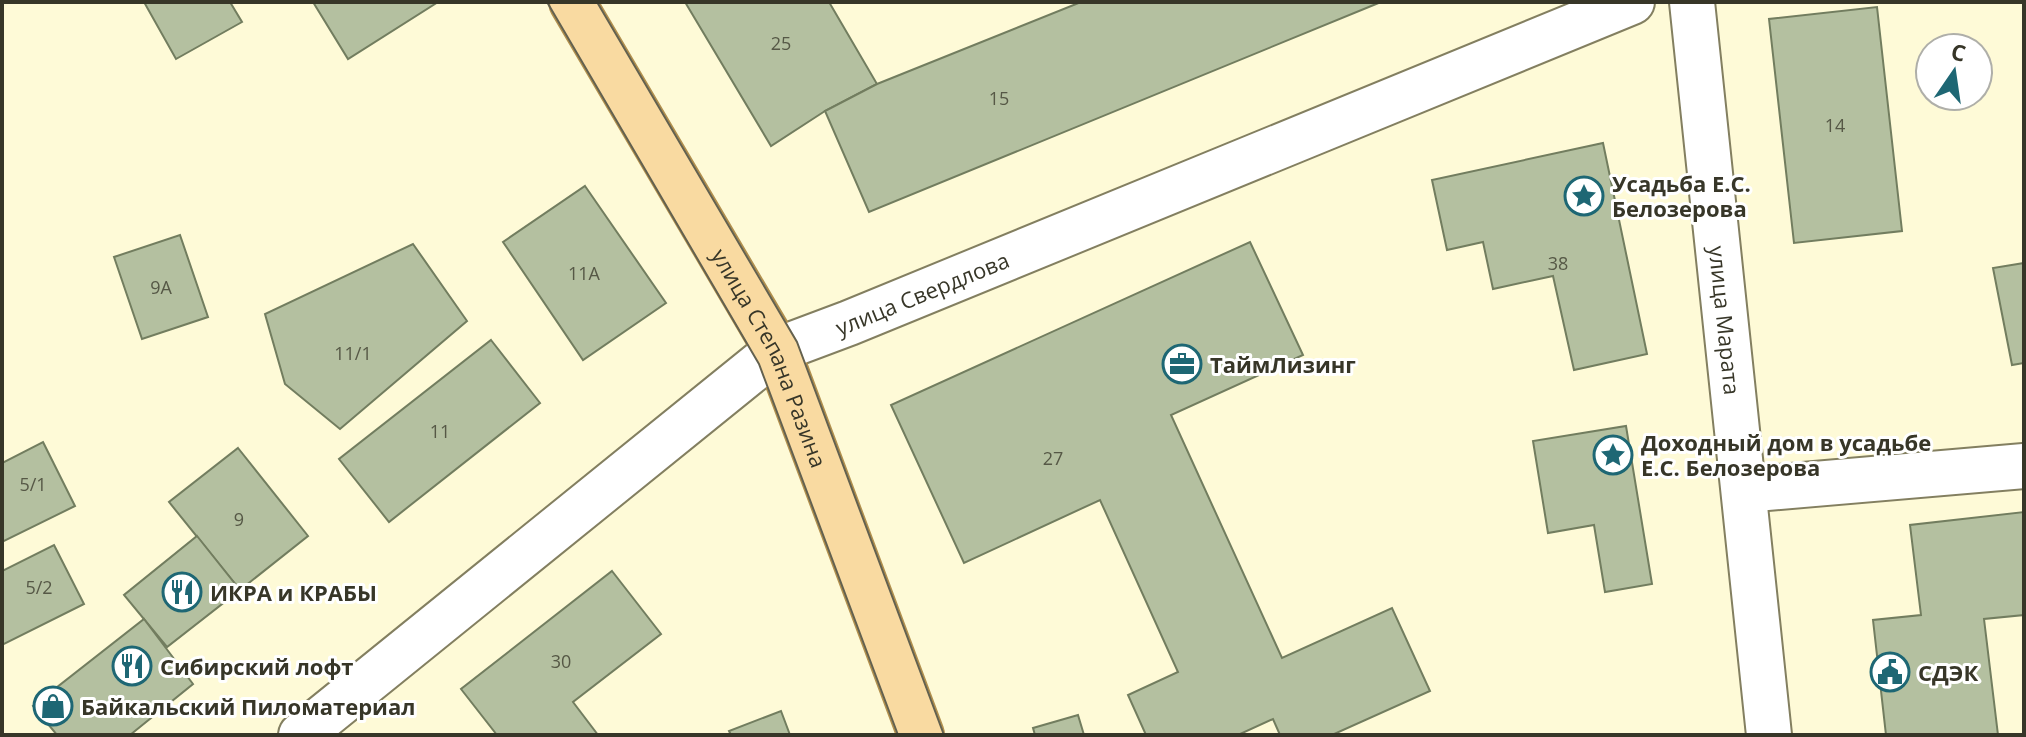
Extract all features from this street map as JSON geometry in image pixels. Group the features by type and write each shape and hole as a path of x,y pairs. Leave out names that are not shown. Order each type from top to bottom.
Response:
{"main road":[{"name":"улица Степана Разина","path":"572,2 777,350 921,735"}],"street":[{"name":"улица Свердлова","path":"301,735 777,350 1632,2"},
{"name":"улица Марата","path":"1692,2 1769,735"},
{"path":"1744,490 2024,466"}],"building":[{"path":"144,2 230,2 242,22 176,59"},
{"path":"313,2 438,2 348,59"},
{"path":"685,2 829,2 877,84 825,111 771,146"},
{"path":"1081,2 1381,2 869,212 825,111 877,84"},
{"path":"1877,7 1902,231 1794,243 1769,19"},
{"path":"1603,143 1647,354 1574,370 1553,276 1493,289 1483,242 1447,250 1432,180"},
{"path":"585,186 666,303 583,360 503,242"},
{"path":"180,235 208,317 142,339 114,257"},
{"path":"1250,242 1303,355 1171,415 1282,658 1392,608 1430,691 1332,735 1280,735 1273,719 1238,735 1146,735 1128,695 1178,672 1100,500 964,563 891,405"},
{"path":"413,244 467,321 340,429 285,384 265,314"},
{"path":"2024,263 2024,363 2012,365 1993,268"},
{"path":"491,340 540,403 389,522 339,459"},
{"path":"1626,426 1652,584 1605,592 1594,525 1548,533 1533,441"},
{"path":"43,442 75,506 2,542 2,463"},
{"path":"238,448 308,536 240,590 169,502"},
{"path":"2024,512 2024,615 1984,619 1998,735 1886,735 1873,620 1921,615 1910,525"},
{"name":"ИКРА и КРАБЫ","path":"197,536 240,590 167,647 124,595"},
{"path":"54,545 84,604 2,645 2,571"},
{"path":"612,571 661,634 573,702 598,735 497,735 461,689"},
{"name":"Сибирский лофт","path":"144,619 193,684 130,735 57,735 33,706"},
{"path":"781,711 790,735 731,735 729,731"},
{"path":"1078,715 1084,735 1035,735 1033,728"}],"tram line":[{"path":"547,2 759,364 898,735"},
{"path":"597,2 797,342 944,735"}],"place":[{"name":"Усадьба Е.С. Белозерова","path":"1584,196"},
{"name":"ТаймЛизинг","path":"1182,364"},
{"name":"Доходный дом в усадьбе Е.С. Белозерова","path":"1613,455"},
{"name":"ИКРА и КРАБЫ","path":"182,592"},
{"name":"Сибирский лофт","path":"132,666"},
{"name":"СДЭК","path":"1890,672"},
{"name":"Байкальский Пиломатериал","path":"53,706"}]}
